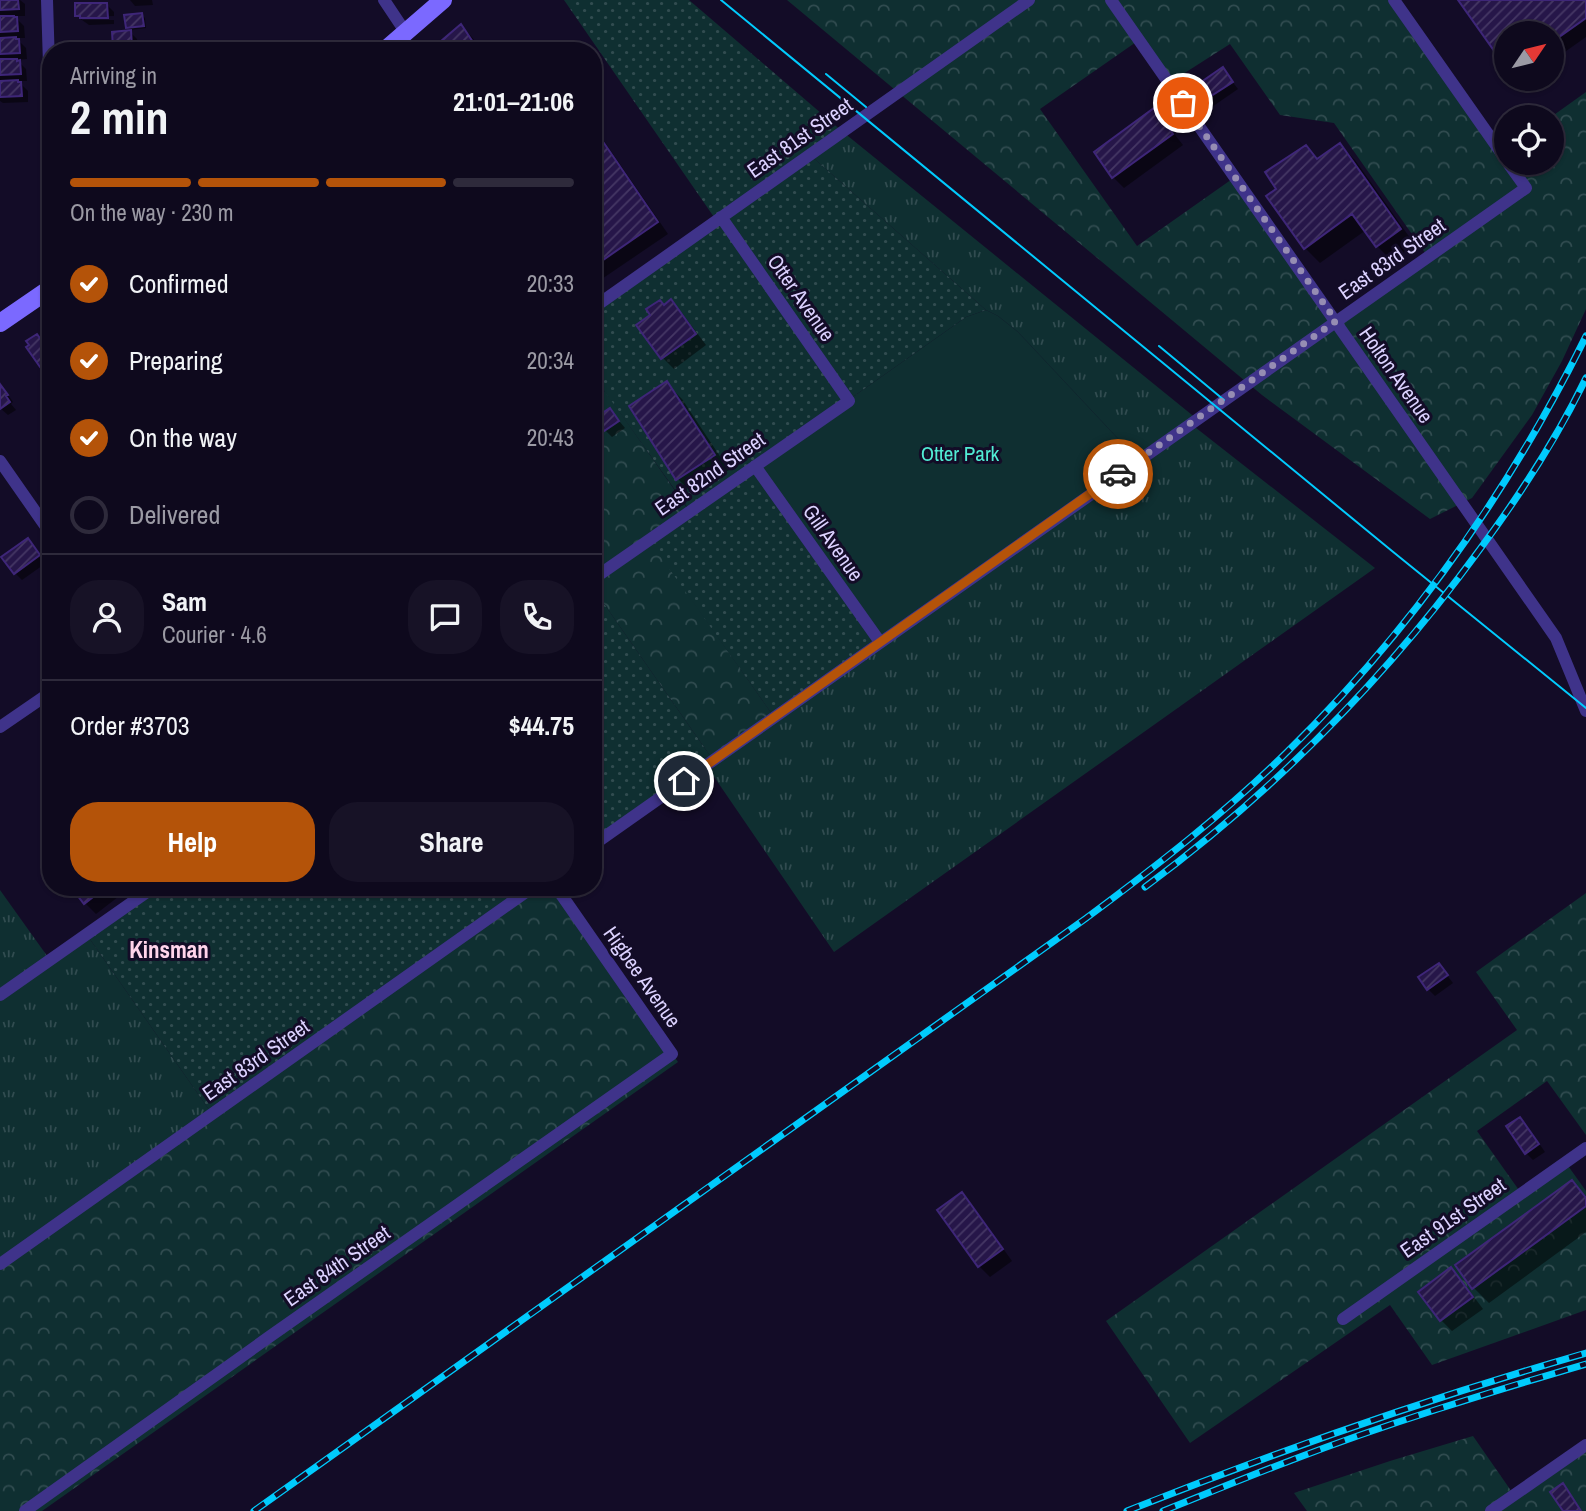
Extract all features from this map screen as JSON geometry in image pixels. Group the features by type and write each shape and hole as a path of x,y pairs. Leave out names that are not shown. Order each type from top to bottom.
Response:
{"main road":[{"path":"395,42 443,0"},
{"path":"0,323 42,294"}],"street":[{"path":"47,0 48,42"},
{"path":"384,0 406,33"},
{"name":"East 81st Street","path":"602,302 1029,0"},
{"name":"Holton Avenue","path":"1111,0 1556,638 1586,711"},
{"path":"1394,0 1494,143"},
{"name":"East 83rd Street","path":"602,839 1526,188 1516,175"},
{"name":"Otter Avenue","path":"721,217 849,401"},
{"name":"East 82nd Street","path":"602,573 849,401"},
{"path":"0,461 42,521"},
{"name":"Gill Avenue","path":"755,466 880,642"},
{"path":"0,727 42,698"},
{"path":"0,995 141,896"},
{"name":"East 83rd Street","path":"0,1264 520,896"},
{"name":"Higbee Avenue","path":"562,896 672,1054"},
{"name":"East 84th Street","path":"26,1511 672,1054"},
{"name":"East 91st Street","path":"1343,1319 1586,1149"},
{"path":"1491,1511 1586,1445"}],"green space":[{"path":"564,0 689,0 843,132 810,155 986,310 966,317 755,466 880,642 774,717 649,540 690,511 602,388 602,302 716,220 602,55 602,42 593,42"},
{"path":"787,0 1394,0 1494,142 1494,175 1564,175 1564,108 1586,92 1586,309 1562,361 1532,415 1472,498 1430,519 1262,395","holes":["1139,40 1169,83 1230,44 1280,115 1334,123 1428,257 1336,321 1235,177 1137,246 1040,109"]},
{"path":"843,132 1197,419 1191,424 1375,568 834,952 706,765 1138,460 1018,332 986,310 810,155"},
{"name":"Otter Park","path":"986,310 1018,332 1138,460 880,642 755,466 966,317"},
{"path":"605,391 690,512 650,540 774,717 713,760 602,601 602,393"},
{"path":"602,601 713,760 602,839"},
{"path":"0,890 50,960 87,935 212,1114 0,1264"},
{"path":"1586,893 1586,1135 1547,1081 1477,1131 1521,1193 1566,1163 1586,1191 1586,1310 1432,1365 1390,1305 1190,1443 1106,1321 1517,1030 1476,972"},
{"path":"141,896 520,896 212,1114 87,935"},
{"path":"520,896 562,896 678,1062 42,1511 0,1511 0,1264"},
{"path":"1473,1436 1514,1495 1586,1445 1586,1511 1307,1511 1294,1493 1390,1461"}],"building":[{"path":"0,0 18,0 19,9 0,10"},
{"path":"1458,0 1586,0 1586,18 1564,34 1564,21 1494,21 1494,51"},
{"path":"75,3 107,3 108,18 75,16"},
{"path":"142,13 144,26 126,28 124,15"},
{"path":"0,16 17,17 18,31 0,32"},
{"path":"461,24 473,42 440,42"},
{"path":"131,30 132,42 113,42 112,32"},
{"path":"0,38 19,39 20,53 0,54"},
{"path":"0,59 20,60 21,74 0,75"},
{"path":"1223,67 1233,82 1200,103 1191,89"},
{"path":"0,81 21,82 22,96 0,97"},
{"path":"1154,108 1173,134 1112,178 1094,152"},
{"path":"602,140 658,222 602,261"},
{"path":"1340,143 1401,229 1376,247 1352,214 1304,249 1266,196 1276,189 1265,172 1306,145 1317,159"},
{"path":"671,299 696,334 661,359 636,325 650,315 646,309 660,300 664,305"},
{"path":"37,334 42,341 40,367 26,347 29,345 26,341"},
{"path":"667,381 715,455 676,480 629,406"},
{"path":"0,384 10,402 0,409"},
{"path":"610,408 619,421 604,431 602,413"},
{"path":"28,538 40,555 14,574 1,557"},
{"path":"78,896 94,896 84,904"},
{"path":"1439,963 1448,975 1427,990 1418,977"},
{"path":"1520,1117 1539,1144 1525,1154 1506,1126"},
{"path":"1572,1180 1586,1198 1586,1206 1472,1289 1455,1265"},
{"path":"962,1192 1003,1249 978,1267 937,1210"},
{"path":"1451,1267 1473,1297 1440,1321 1418,1292"},
{"path":"1563,1483 1581,1511 1563,1511 1550,1492"}],"tram line":[{"path":"721,0 1586,708"},
{"path":"826,74 866,107"},
{"path":"1159,346 1224,400"}],"railway":[{"path":"254,1511 1085,919 1214,819 1286,753 1331,707 1415,609 1490,504 1524,449 1586,336"},
{"path":"1145,887 1238,812 1282,772 1325,731 1406,643 1444,597 1509,508 1537,466 1586,378"},
{"path":"1127,1511 1355,1426 1586,1353"},
{"path":"1163,1511 1365,1433 1586,1364"}],"way so far":[{"path":"1118,474 1336,321 1183,103"}],"district":[{"name":"Kinsman","path":"169,950"}],"route":[{"path":"684,781 1118,474"}]}
